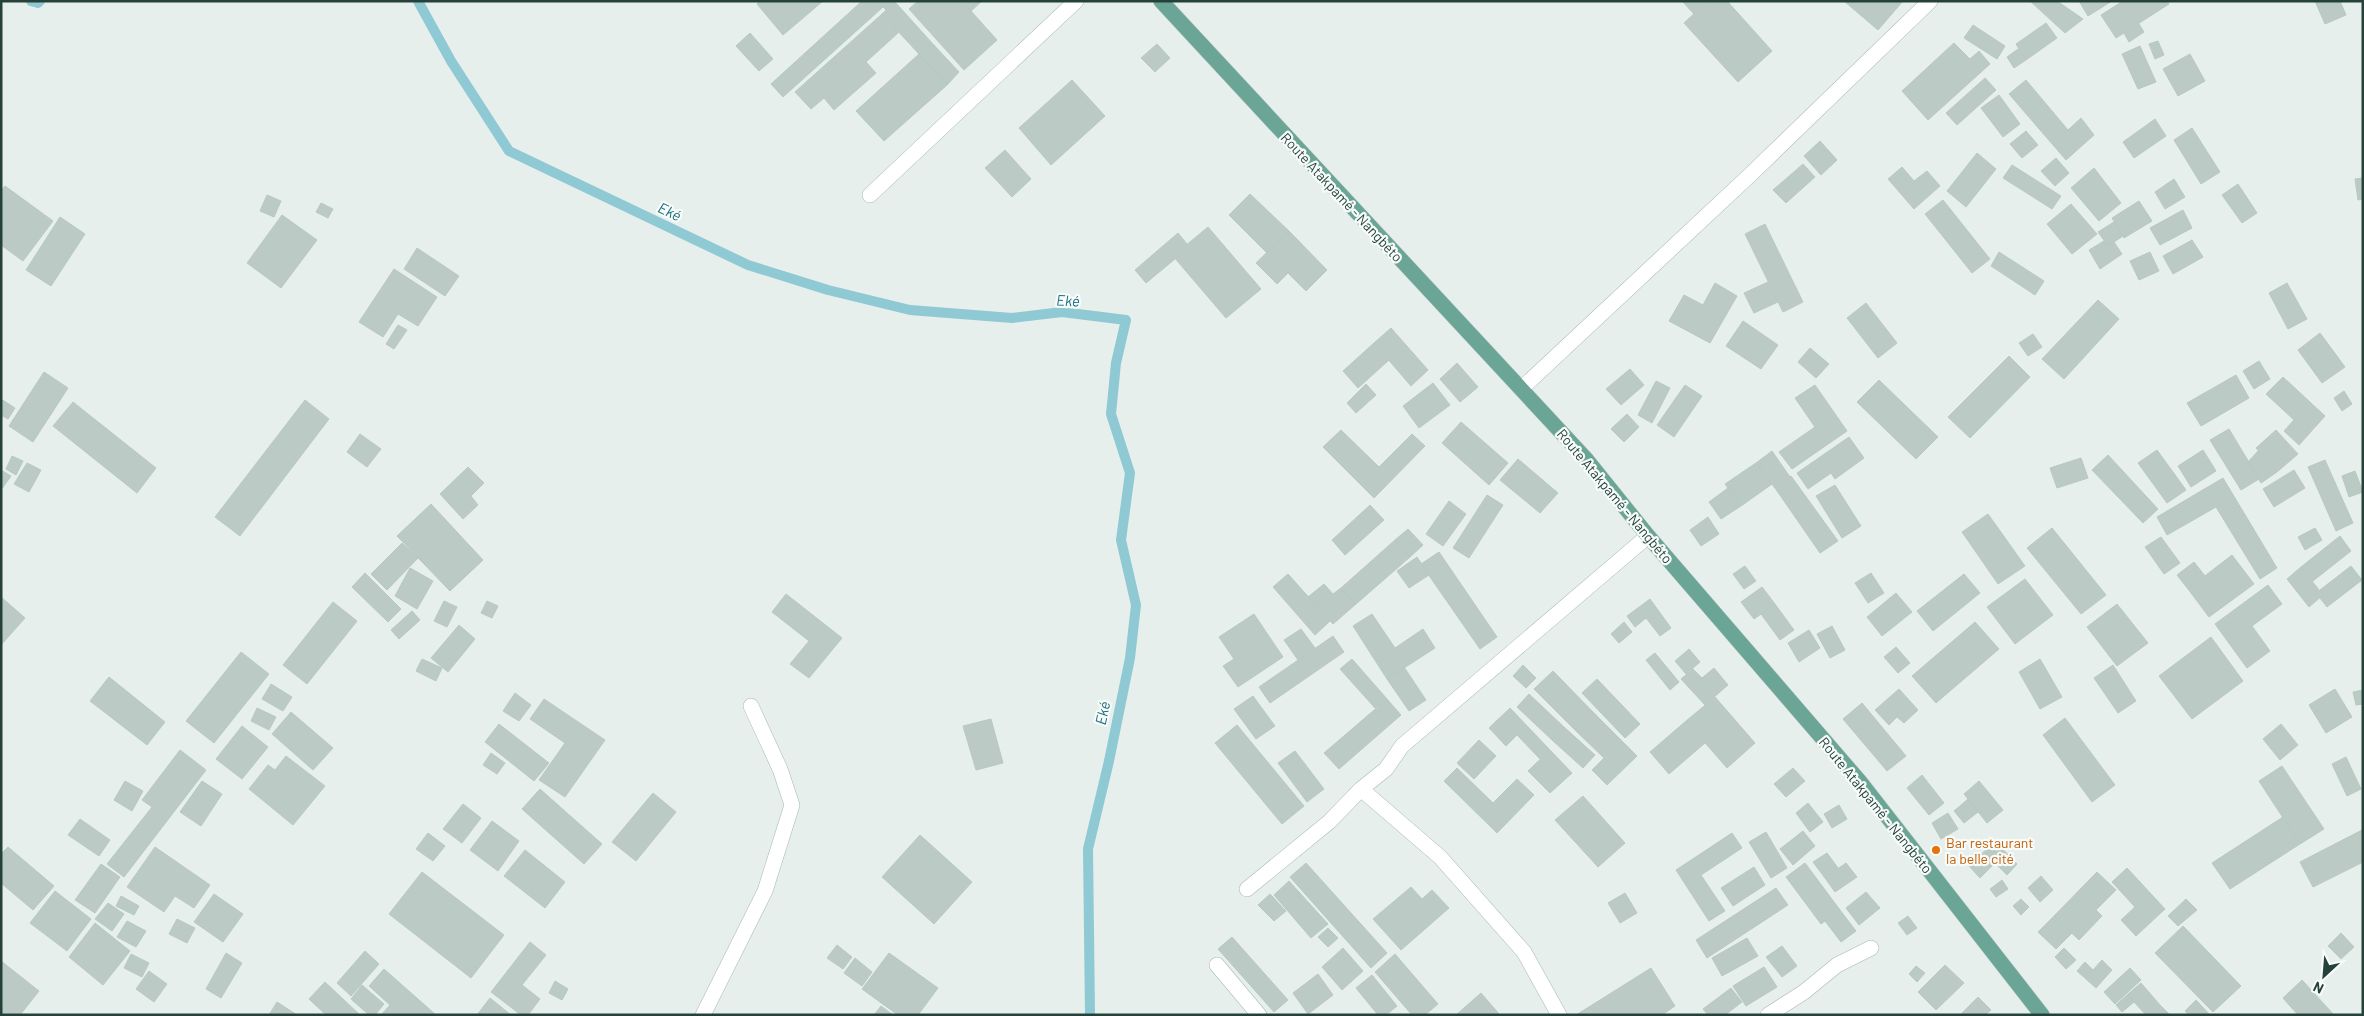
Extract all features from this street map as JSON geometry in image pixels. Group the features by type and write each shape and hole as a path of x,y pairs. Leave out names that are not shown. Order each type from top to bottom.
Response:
{"main road":[{"name":"Route Atakpamé - Nangbéto","path":"1160,1 1586,459 1648,536 1860,783 2042,1015"}],"street":[{"path":"870,195 1076,1"},
{"path":"1521,389 1764,162 1930,1"},
{"path":"1247,889 1329,822 1361,789 1386,769 1402,746 1648,536"},
{"path":"703,1015 765,891 792,805 780,769 751,706"},
{"path":"1361,789 1440,857 1518,944 1560,1015"},
{"path":"1768,1015 1804,992 1837,965 1871,948"},
{"path":"1218,965 1260,1015"}],"building":[{"path":"760,1 823,1 783,35 757,4"},
{"path":"862,1 878,1 883,7 783,97 771,84"},
{"path":"878,1 895,1 895,2 886,10"},
{"path":"918,1 962,1 997,40 964,70 909,9"},
{"path":"962,1 982,1 971,11"},
{"path":"1682,1 1708,1 1694,14"},
{"path":"1708,1 1727,1 1772,51 1738,82 1684,23"},
{"path":"1844,1 1903,1 1878,30"},
{"path":"2030,1 2057,1 2083,19 2065,33"},
{"path":"2079,1 2112,1 2088,16"},
{"path":"2123,1 2167,1 2169,4 2116,38 2101,15"},
{"path":"2315,1 2340,1 2346,15 2325,24"},
{"path":"895,2 932,43 919,54 882,14"},
{"path":"882,14 899,32 866,62 876,73 834,110 824,98 811,109 795,92"},
{"path":"2046,23 2057,38 2026,60 2016,44"},
{"path":"2139,24 2144,32 2129,42 2124,33"},
{"path":"1973,25 2005,46 1997,59 1964,38"},
{"path":"750,33 773,59 759,71 736,46"},
{"path":"2158,41 2164,55 2155,59 2149,44"},
{"path":"932,43 959,72 947,85 919,54"},
{"path":"1954,43 1970,59 1979,51 1990,64 1928,120 1902,91"},
{"path":"1157,44 1170,58 1155,72 1141,58"},
{"path":"2140,46 2156,82 2138,89 2122,54"},
{"path":"2018,49 2026,60 2014,68 2007,57"},
{"path":"919,54 947,85 884,141 856,111"},
{"path":"2190,54 2205,81 2178,96 2163,69"},
{"path":"1985,78 1996,90 1957,125 1946,113"},
{"path":"1072,80 1105,116 1051,165 1019,128"},
{"path":"2026,80 2068,130 2081,118 2094,135 2066,160 2009,94"},
{"path":"1999,95 2020,124 2003,137 1981,108"},
{"path":"2155,119 2166,136 2134,158 2123,142"},
{"path":"2192,128 2220,172 2201,184 2174,140"},
{"path":"2026,131 2038,145 2022,158 2010,144"},
{"path":"1820,141 1837,160 1821,175 1804,156"},
{"path":"1005,150 1031,179 1012,197 985,168"},
{"path":"1977,153 1996,169 1966,207 1947,191"},
{"path":"2056,158 2069,173 2055,186 2041,171"},
{"path":"1803,164 1815,177 1786,203 1773,190"},
{"path":"2012,165 2061,196 2052,209 2003,178"},
{"path":"1902,167 1914,181 1927,171 1940,186 1914,209 1888,179"},
{"path":"2094,168 2121,203 2099,221 2071,188"},
{"path":"2363,178 2363,199 2358,200 2355,179"},
{"path":"2174,179 2185,197 2165,209 2155,192"},
{"path":"2238,184 2257,213 2242,223 2222,195"},
{"path":"5,186 53,221 23,261 1,245 1,191"},
{"path":"1250,194 1289,231 1267,253 1229,215"},
{"path":"267,195 281,201 274,217 260,211"},
{"path":"1943,200 1990,259 1972,273 1925,214"},
{"path":"2139,201 2152,221 2124,238 2112,218"},
{"path":"321,203 333,209 328,218 316,212"},
{"path":"2071,204 2097,234 2072,254 2047,224"},
{"path":"2183,210 2192,228 2160,245 2150,228"},
{"path":"282,215 317,240 281,288 247,263"},
{"path":"60,217 85,234 51,286 26,270"},
{"path":"2114,222 2123,236 2108,246 2098,232"},
{"path":"1765,224 1803,302 1783,312 1745,234"},
{"path":"1208,227 1261,289 1226,318 1173,256"},
{"path":"1289,231 1327,270 1306,291 1288,273 1277,284 1256,263"},
{"path":"1178,233 1187,244 1173,256 1175,259 1146,283 1135,270"},
{"path":"2192,240 2203,257 2173,274 2163,256"},
{"path":"2104,241 2108,246 2114,242 2122,254 2100,269 2089,250"},
{"path":"417,248 459,276 445,296 404,269"},
{"path":"1999,252 2044,281 2035,295 1991,266"},
{"path":"2150,252 2159,271 2139,280 2130,261"},
{"path":"394,269 437,297 418,326 398,314 383,337 359,322"},
{"path":"1768,282 1778,302 1754,313 1744,293"},
{"path":"1715,283 1737,296 1710,343 1669,321 1684,295 1703,305"},
{"path":"2287,283 2307,319 2288,329 2269,293"},
{"path":"2098,300 2119,319 2064,379 2042,359"},
{"path":"1866,303 1897,343 1878,358 1847,318"},
{"path":"1743,321 1778,345 1761,369 1726,346"},
{"path":"398,325 407,330 394,349 386,344"},
{"path":"1391,328 1428,370 1411,386 1374,343"},
{"path":"2320,333 2345,367 2322,383 2298,350"},
{"path":"2033,334 2042,347 2028,356 2019,343"},
{"path":"1374,343 1389,360 1358,388 1343,371"},
{"path":"1810,348 1829,364 1816,378 1798,362"},
{"path":"2009,356 2030,377 1970,438 1948,417"},
{"path":"2259,361 2270,379 2254,389 2243,371"},
{"path":"1457,363 1478,387 1460,402 1440,379"},
{"path":"1630,369 1644,385 1621,405 1606,389"},
{"path":"44,372 68,388 33,442 9,426"},
{"path":"2236,375 2249,398 2201,426 2187,403"},
{"path":"2283,377 2325,416 2299,445 2284,431 2294,420 2266,394"},
{"path":"1879,380 1938,437 1916,459 1857,402"},
{"path":"1656,381 1670,388 1652,423 1638,415"},
{"path":"1433,383 1450,405 1419,428 1403,406"},
{"path":"1366,384 1376,395 1356,413 1347,403"},
{"path":"1685,385 1702,396 1674,437 1657,425"},
{"path":"1815,385 1847,431 1792,469 1779,452 1815,427 1795,398"},
{"path":"2344,391 2352,404 2342,411 2334,398"},
{"path":"1,399 15,408 8,419 1,415"},
{"path":"305,400 329,419 240,536 215,517"},
{"path":"73,402 156,468 137,493 53,426"},
{"path":"1627,414 1639,427 1624,442 1611,429"},
{"path":"1461,422 1508,463 1489,485 1442,443"},
{"path":"2229,429 2259,479 2241,490 2210,440"},
{"path":"1341,430 1379,467 1412,434 1425,446 1374,498 1323,447"},
{"path":"2276,430 2298,454 2277,472 2256,448"},
{"path":"360,434 381,449 367,467 347,452"},
{"path":"1849,437 1864,458 1835,479 1831,473 1808,489 1797,473"},
{"path":"2157,450 2186,490 2167,503 2138,463"},
{"path":"2203,450 2216,471 2191,487 2178,466"},
{"path":"1772,451 1790,477 1775,488 1756,463"},
{"path":"2258,451 2277,472 2261,483 2248,462"},
{"path":"2108,455 2158,509 2143,523 2092,470"},
{"path":"12,456 23,461 16,475 6,469"},
{"path":"2081,458 2088,478 2057,488 2050,468"},
{"path":"1518,459 1558,493 1540,513 1500,480"},
{"path":"2325,460 2353,523 2336,531 2308,467"},
{"path":"27,463 41,470 29,492 14,484"},
{"path":"1756,463 1772,484 1741,506 1725,484"},
{"path":"468,467 484,483 471,496 478,505 463,519 440,494"},
{"path":"1,470 11,476 1,490"},
{"path":"2294,470 2305,488 2274,507 2263,489"},
{"path":"2355,471 2363,492 2349,497 2342,476"},
{"path":"1791,476 1838,541 1820,553 1775,488"},
{"path":"2223,478 2277,568 2260,579 2216,507 2167,535 2157,517"},
{"path":"1835,485 1861,526 1842,538 1816,496"},
{"path":"1728,488 1741,506 1721,519 1709,502"},
{"path":"1487,495 1503,505 1469,558 1453,548"},
{"path":"1449,501 1466,514 1443,546 1426,534"},
{"path":"431,504 483,560 450,591 397,536"},
{"path":"1370,505 1384,520 1345,555 1332,540"},
{"path":"1988,514 2025,566 1998,584 1962,532"},
{"path":"1708,517 1719,534 1701,546 1690,530"},
{"path":"2052,528 2106,595 2081,614 2027,548"},
{"path":"2315,528 2322,540 2305,550 2298,537"},
{"path":"1408,529 1423,545 1410,557 1395,540"},
{"path":"2340,536 2351,551 2313,581 2301,567"},
{"path":"2161,537 2180,563 2164,574 2145,547"},
{"path":"1395,540 1410,557 1356,604 1341,588"},
{"path":"402,543 418,558 387,590 371,574"},
{"path":"1439,552 1497,637 1480,649 1421,564"},
{"path":"2232,555 2254,584 2209,617 2188,589"},
{"path":"1417,557 1429,575 1409,588 1397,571"},
{"path":"2194,562 2205,576 2188,589 2177,575"},
{"path":"1745,566 1756,581 1744,589 1733,574"},
{"path":"2351,566 2362,580 2327,607 2320,598 2323,595 2320,590"},
{"path":"2301,567 2323,595 2309,607 2287,579"},
{"path":"410,568 433,581 417,609 395,596"},
{"path":"365,573 401,609 388,622 352,587"},
{"path":"1871,573 1884,593 1868,603 1855,583"},
{"path":"1288,574 1330,621 1315,635 1273,587"},
{"path":"1964,574 1980,593 1933,631 1917,611"},
{"path":"2025,579 2053,615 2015,644 1987,607"},
{"path":"1324,584 1333,594 1341,588 1356,604 1333,624 1308,597"},
{"path":"2268,585 2282,604 2252,626 2270,651 2247,668 2215,624"},
{"path":"1762,587 1775,604 1754,619 1741,602"},
{"path":"1896,593 1912,612 1882,636 1867,617"},
{"path":"786,594 842,638 809,678 790,664 809,641 772,612"},
{"path":"1,597 25,618 1,645"},
{"path":"1650,599 1671,628 1660,636 1646,618 1635,627 1627,616"},
{"path":"444,601 457,607 447,627 434,621"},
{"path":"487,601 498,606 492,618 481,613"},
{"path":"333,602 357,621 307,684 283,665"},
{"path":"1775,604 1794,630 1780,640 1761,614"},
{"path":"2117,604 2148,643 2117,666 2087,627"},
{"path":"412,611 420,620 399,639 391,630"},
{"path":"1254,614 1283,657 1238,687 1223,666 1234,659 1219,637"},
{"path":"1372,614 1395,648 1423,629 1435,648 1387,679 1353,626"},
{"path":"1624,622 1632,632 1619,643 1611,634"},
{"path":"1975,622 1999,649 1936,703 1912,676"},
{"path":"459,625 475,639 448,672 431,658"},
{"path":"1832,626 1845,650 1830,658 1817,634"},
{"path":"1301,629 1315,648 1298,660 1284,640"},
{"path":"1809,630 1820,648 1799,662 1788,643"},
{"path":"1333,636 1344,652 1270,703 1259,687"},
{"path":"2211,637 2243,681 2192,719 2159,676"},
{"path":"1896,647 1910,663 1898,673 1884,657"},
{"path":"1689,649 1700,662 1686,674 1675,661"},
{"path":"241,652 269,674 214,743 186,721"},
{"path":"1655,653 1679,682 1670,690 1646,660"},
{"path":"422,659 442,668 436,681 416,671"},
{"path":"1352,659 1387,699 1375,708 1340,669"},
{"path":"2040,659 2062,697 2040,709 2019,672"},
{"path":"1523,665 1536,678 1526,688 1513,676"},
{"path":"2113,665 2136,701 2118,713 2094,678"},
{"path":"1404,667 1426,700 1409,711 1387,679"},
{"path":"1714,668 1728,685 1705,705 1681,679 1693,669 1702,678"},
{"path":"1553,671 1593,712 1575,730 1534,689"},
{"path":"109,677 165,722 147,745 90,701"},
{"path":"1597,679 1640,724 1625,738 1582,693"},
{"path":"271,684 292,697 283,711 262,699"},
{"path":"1899,689 1918,710 1904,723 1897,717 1889,725 1875,710"},
{"path":"2335,689 2352,717 2326,733 2309,705"},
{"path":"2363,690 2363,704 2356,705 2353,692"},
{"path":"515,693 531,705 519,721 503,711"},
{"path":"1529,694 1564,727 1552,740 1517,707"},
{"path":"1253,696 1275,726 1256,739 1234,709"},
{"path":"1715,697 1755,743 1727,768 1686,721"},
{"path":"544,699 605,740 565,797 539,780 565,743 530,719"},
{"path":"1387,699 1401,715 1339,769 1324,753"},
{"path":"1862,703 1906,756 1887,771 1843,719"},
{"path":"257,708 276,717 269,730 251,721"},
{"path":"1510,708 1550,750 1540,759 1517,735 1506,746 1489,728"},
{"path":"291,712 333,748 313,770 272,734"},
{"path":"1593,712 1637,756 1607,785 1592,770 1604,758 1575,730"},
{"path":"2065,718 2115,785 2092,802 2043,735"},
{"path":"991,719 1003,763 976,770 963,726"},
{"path":"1686,721 1705,743 1669,774 1650,752"},
{"path":"499,724 549,763 534,781 485,742"},
{"path":"2281,724 2298,745 2280,760 2263,739"},
{"path":"1237,725 1304,806 1282,824 1215,743"},
{"path":"242,726 268,747 242,779 216,759"},
{"path":"1564,727 1595,755 1583,768 1552,740"},
{"path":"1479,740 1496,756 1474,779 1457,763"},
{"path":"180,750 206,770 124,877 107,864 152,807 142,800"},
{"path":"1550,750 1572,773 1550,793 1528,771"},
{"path":"1295,751 1324,789 1307,802 1278,763"},
{"path":"491,753 505,763 497,774 483,765"},
{"path":"286,756 325,786 293,825 249,789 268,765 275,770"},
{"path":"2346,757 2361,789 2347,796 2332,764"},
{"path":"2282,766 2324,829 2300,844 2259,781"},
{"path":"1457,768 1493,803 1517,779 1534,795 1497,833 1444,781"},
{"path":"1793,768 1805,781 1786,797 1774,784"},
{"path":"1922,775 1944,803 1929,815 1907,788"},
{"path":"125,781 143,791 132,811 114,800"},
{"path":"202,781 222,794 201,826 180,812"},
{"path":"1979,781 2003,810 1987,823 1964,794"},
{"path":"540,789 602,844 584,864 522,809"},
{"path":"653,793 676,812 636,861 612,842"},
{"path":"1583,796 1625,843 1598,867 1555,820"},
{"path":"1968,799 1978,812 1964,823 1954,811"},
{"path":"1808,803 1823,822 1810,832 1796,813"},
{"path":"463,804 481,818 462,843 443,829"},
{"path":"1839,805 1847,819 1832,828 1824,814"},
{"path":"1948,813 1958,829 1941,839 1932,823"},
{"path":"2283,817 2300,844 2230,889 2212,863"},
{"path":"80,819 110,840 99,856 68,835"},
{"path":"492,821 519,841 498,871 470,850"},
{"path":"2362,830 2363,862 2313,887 2300,862"},
{"path":"1803,831 1815,846 1793,865 1780,849"},
{"path":"1766,832 1787,868 1771,878 1749,842"},
{"path":"428,833 445,846 433,861 416,849"},
{"path":"1732,833 1742,848 1701,875 1725,911 1709,921 1676,870"},
{"path":"920,835 972,882 934,924 882,877"},
{"path":"1995,841 2017,864 2007,875 1995,863 1980,878 1969,866"},
{"path":"8,847 54,886 33,910 1,883 1,854"},
{"path":"155,847 210,885 194,908 175,896 164,912 127,887"},
{"path":"525,850 565,882 545,908 504,876"},
{"path":"1827,853 1838,868 1825,878 1813,862"},
{"path":"1306,863 1387,953 1371,968 1290,877"},
{"path":"1805,863 1840,910 1821,924 1786,877"},
{"path":"1846,863 1857,877 1835,892 1825,878"},
{"path":"101,864 120,877 95,913 75,900"},
{"path":"1754,867 1765,885 1733,906 1721,888"},
{"path":"2127,868 2165,909 2136,936 2121,920 2135,907 2112,882"},
{"path":"422,872 504,935 471,978 389,914"},
{"path":"2097,872 2116,890 2096,910 2102,916 2079,940 2054,916"},
{"path":"2041,876 2053,890 2040,902 2028,888"},
{"path":"2002,880 2008,889 1996,897 1990,889"},
{"path":"1289,881 1328,924 1311,938 1274,895"},
{"path":"1411,887 1422,899 1432,890 1449,908 1401,950 1373,919"},
{"path":"1776,888 1788,905 1707,958 1696,940"},
{"path":"55,891 91,919 67,951 30,923"},
{"path":"1866,892 1880,908 1859,925 1846,908"},
{"path":"1625,893 1637,913 1620,923 1608,903"},
{"path":"214,894 243,914 223,942 194,922"},
{"path":"1270,894 1286,911 1274,921 1258,905"},
{"path":"121,896 139,906 134,915 116,906"},
{"path":"2021,899 2029,907 2021,915 2013,906"},
{"path":"2186,899 2197,910 2178,926 2168,916"},
{"path":"108,903 124,914 112,931 95,919"},
{"path":"1840,910 1856,931 1841,942 1825,921"},
{"path":"1908,916 1917,928 1907,935 1898,923"},
{"path":"2054,916 2072,933 2056,949 2038,932"},
{"path":"177,919 195,928 187,943 169,934"},
{"path":"127,921 146,931 136,947 117,937"},
{"path":"95,923 130,951 103,985 69,957"},
{"path":"2183,926 2241,986 2213,1012 2155,953"},
{"path":"1328,928 1338,938 1328,947 1318,937"},
{"path":"2341,933 2354,947 2341,959 2328,946"},
{"path":"1232,937 1288,1000 1274,1012 1218,949"},
{"path":"1747,938 1758,956 1722,976 1712,958"},
{"path":"530,942 546,955 522,985 540,999 528,1015 521,1015 491,992"},
{"path":"837,945 852,957 843,969 827,958"},
{"path":"1782,946 1797,966 1782,977 1766,957"},
{"path":"1343,948 1363,971 1342,990 1322,967"},
{"path":"2064,948 2076,960 2066,969 2055,957"},
{"path":"365,951 379,964 351,996 337,983"},
{"path":"226,953 242,963 221,998 206,989"},
{"path":"889,953 938,988 918,1015 898,1015 862,989"},
{"path":"131,954 149,963 142,977 124,968"},
{"path":"1395,954 1438,1004 1425,1015 1412,1015 1375,972"},
{"path":"855,958 872,972 862,986 844,973"},
{"path":"2102,960 2112,970 2096,988 2077,971 2085,962 2093,970"},
{"path":"1,961 39,991 20,1015 1,1015"},
{"path":"1945,965 1964,983 1936,1010 1918,992"},
{"path":"1916,966 1925,973 1917,982 1909,974"},
{"path":"1764,967 1777,987 1746,1006 1733,986"},
{"path":"1651,968 1675,1006 1662,1015 1576,1015"},
{"path":"2130,968 2141,980 2115,1004 2104,992"},
{"path":"384,969 436,1015 381,1015 390,1005 369,986"},
{"path":"149,971 167,984 154,1002 136,989"},
{"path":"1318,974 1333,995 1308,1014 1293,993"},
{"path":"1372,975 1397,1006 1386,1015 1378,1015 1356,988"},
{"path":"2302,980 2334,1015 2298,1015 2283,998"},
{"path":"555,981 568,989 562,1000 549,993"},
{"path":"325,982 360,1015 326,1015 309,999"},
{"path":"2141,983 2170,1015 2146,1015 2134,1002 2128,994"},
{"path":"362,985 384,1004 375,1015 369,1015 351,999"},
{"path":"1731,988 1742,1002 1725,1015 1708,1015 1703,1009"},
{"path":"1481,993 1500,1015 1456,1015"},
{"path":"2128,994 2134,1002 2122,1012 2116,1005"},
{"path":"1978,997 1991,1010 1985,1015 1960,1015"},
{"path":"490,998 511,1015 477,1015"},
{"path":"2196,1000 2210,1015 2189,1015 2185,1011"},
{"path":"277,1002 297,1015 269,1015"},
{"path":"881,1006 893,1015 874,1015"}],"waterway":[{"name":"Eké","path":"31,1 38,3 40,1"},
{"name":"Eké","path":"418,1 451,61 509,151 748,265 828,290 910,310 1012,318 1062,312 1126,320 1116,363 1111,414 1130,473 1121,540 1136,605 1130,658 1109,761 1088,849 1090,1015"}],"place":[{"name":"Bar restaurant la belle cité","path":"1936,850"}]}
